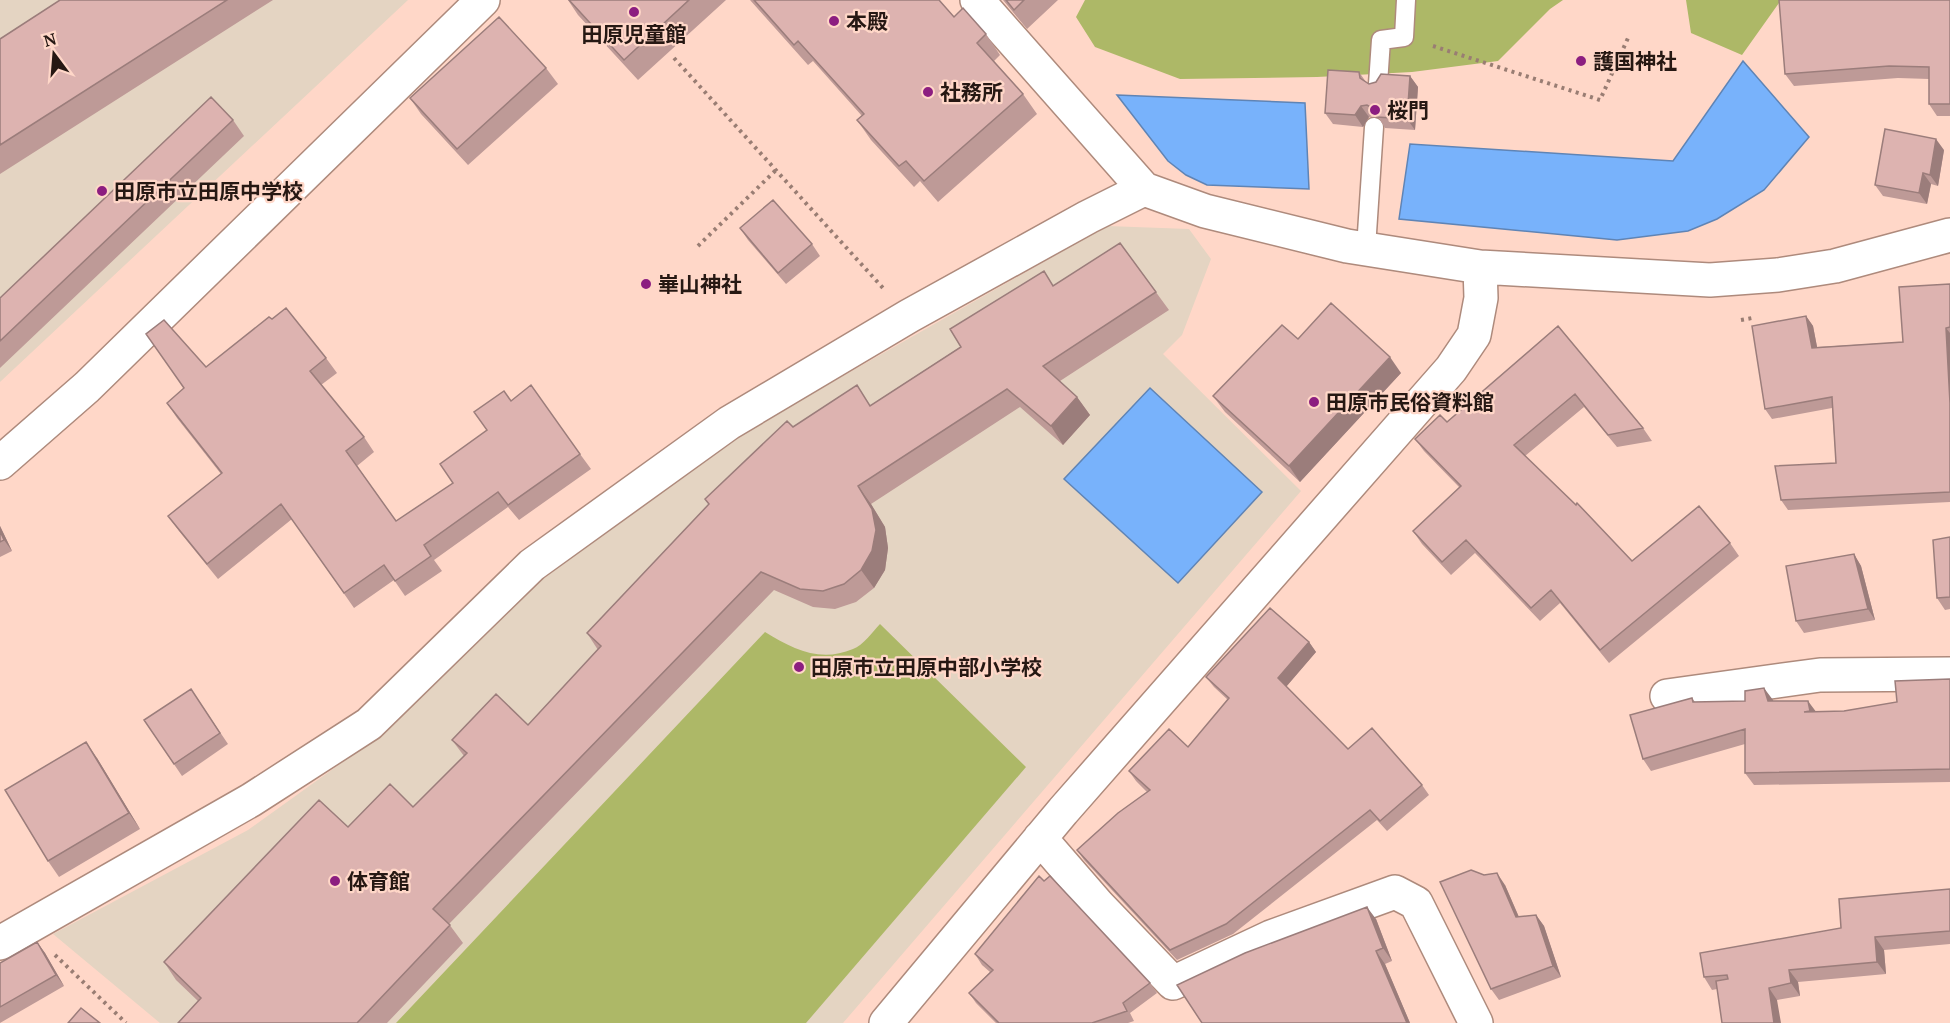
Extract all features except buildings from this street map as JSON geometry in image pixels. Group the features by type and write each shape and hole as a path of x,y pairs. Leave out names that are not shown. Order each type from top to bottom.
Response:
{"street":[{"path":"0,463 87,387 483,0"},
{"path":"977,0 1144,189 1205,211 1347,246 1480,267 1710,280 1778,275 1835,266 1950,235"},
{"path":"13,935 251,800 369,724 532,565 729,423 909,316 1088,217 1144,189"},
{"path":"886,1023 1040,838 1451,369 1474,335 1481,298 1480,267"},
{"path":"1667,696 1820,675 1950,674"},
{"path":"1040,838 1099,906 1173,983 1271,938 1395,892 1416,903 1476,1023"}],"lane":[{"path":"1378,84 1381,40 1404,37 1406,0"},
{"path":"1347,246 1366,248 1374,128"}],"path":[{"path":"1404,37 1600,100 1628,38"},
{"path":"674,58 909,316"},
{"path":"698,246 777,169"},
{"path":"13,935 126,1023"}],"shaded area":[{"name":"田原市立田原中学校","path":"0,0 408,0 0,382"},
{"name":"田原市立田原中部小学校","path":"1107,226 1189,229 1211,259 1182,335 1163,354 1301,491 843,1023 160,1023 53,934 248,830 365,746 533,587 671,480 753,427"}],"green space":[{"path":"1085,0 1563,0 1550,9 1498,61 1412,72 1317,77 1180,79 1095,47 1076,17"},
{"path":"1686,0 1781,0 1742,55 1691,33"},
{"path":"880,624 1026,767 806,1023 396,1023 765,632 796,649 829,655 857,647"}],"water":[{"path":"1743,61 1809,137 1764,190 1717,219 1688,231 1617,240 1399,219 1410,144 1673,161"},
{"path":"1117,95 1305,103 1309,189 1207,185 1186,175 1168,161"},
{"path":"1150,388 1262,492 1178,583 1064,479"}],"place":[{"name":"田原児童館","path":"634,12"},
{"name":"本殿","path":"834,21"},
{"name":"護国神社","path":"1581,61"},
{"name":"社務所","path":"928,92"},
{"name":"桜門","path":"1375,110"},
{"name":"田原市立田原中学校","path":"102,191"},
{"name":"崋山神社","path":"646,284"},
{"name":"田原市民俗資料館","path":"1314,402"},
{"name":"田原市立田原中部小学校","path":"799,667"},
{"name":"体育館","path":"335,881"}]}
